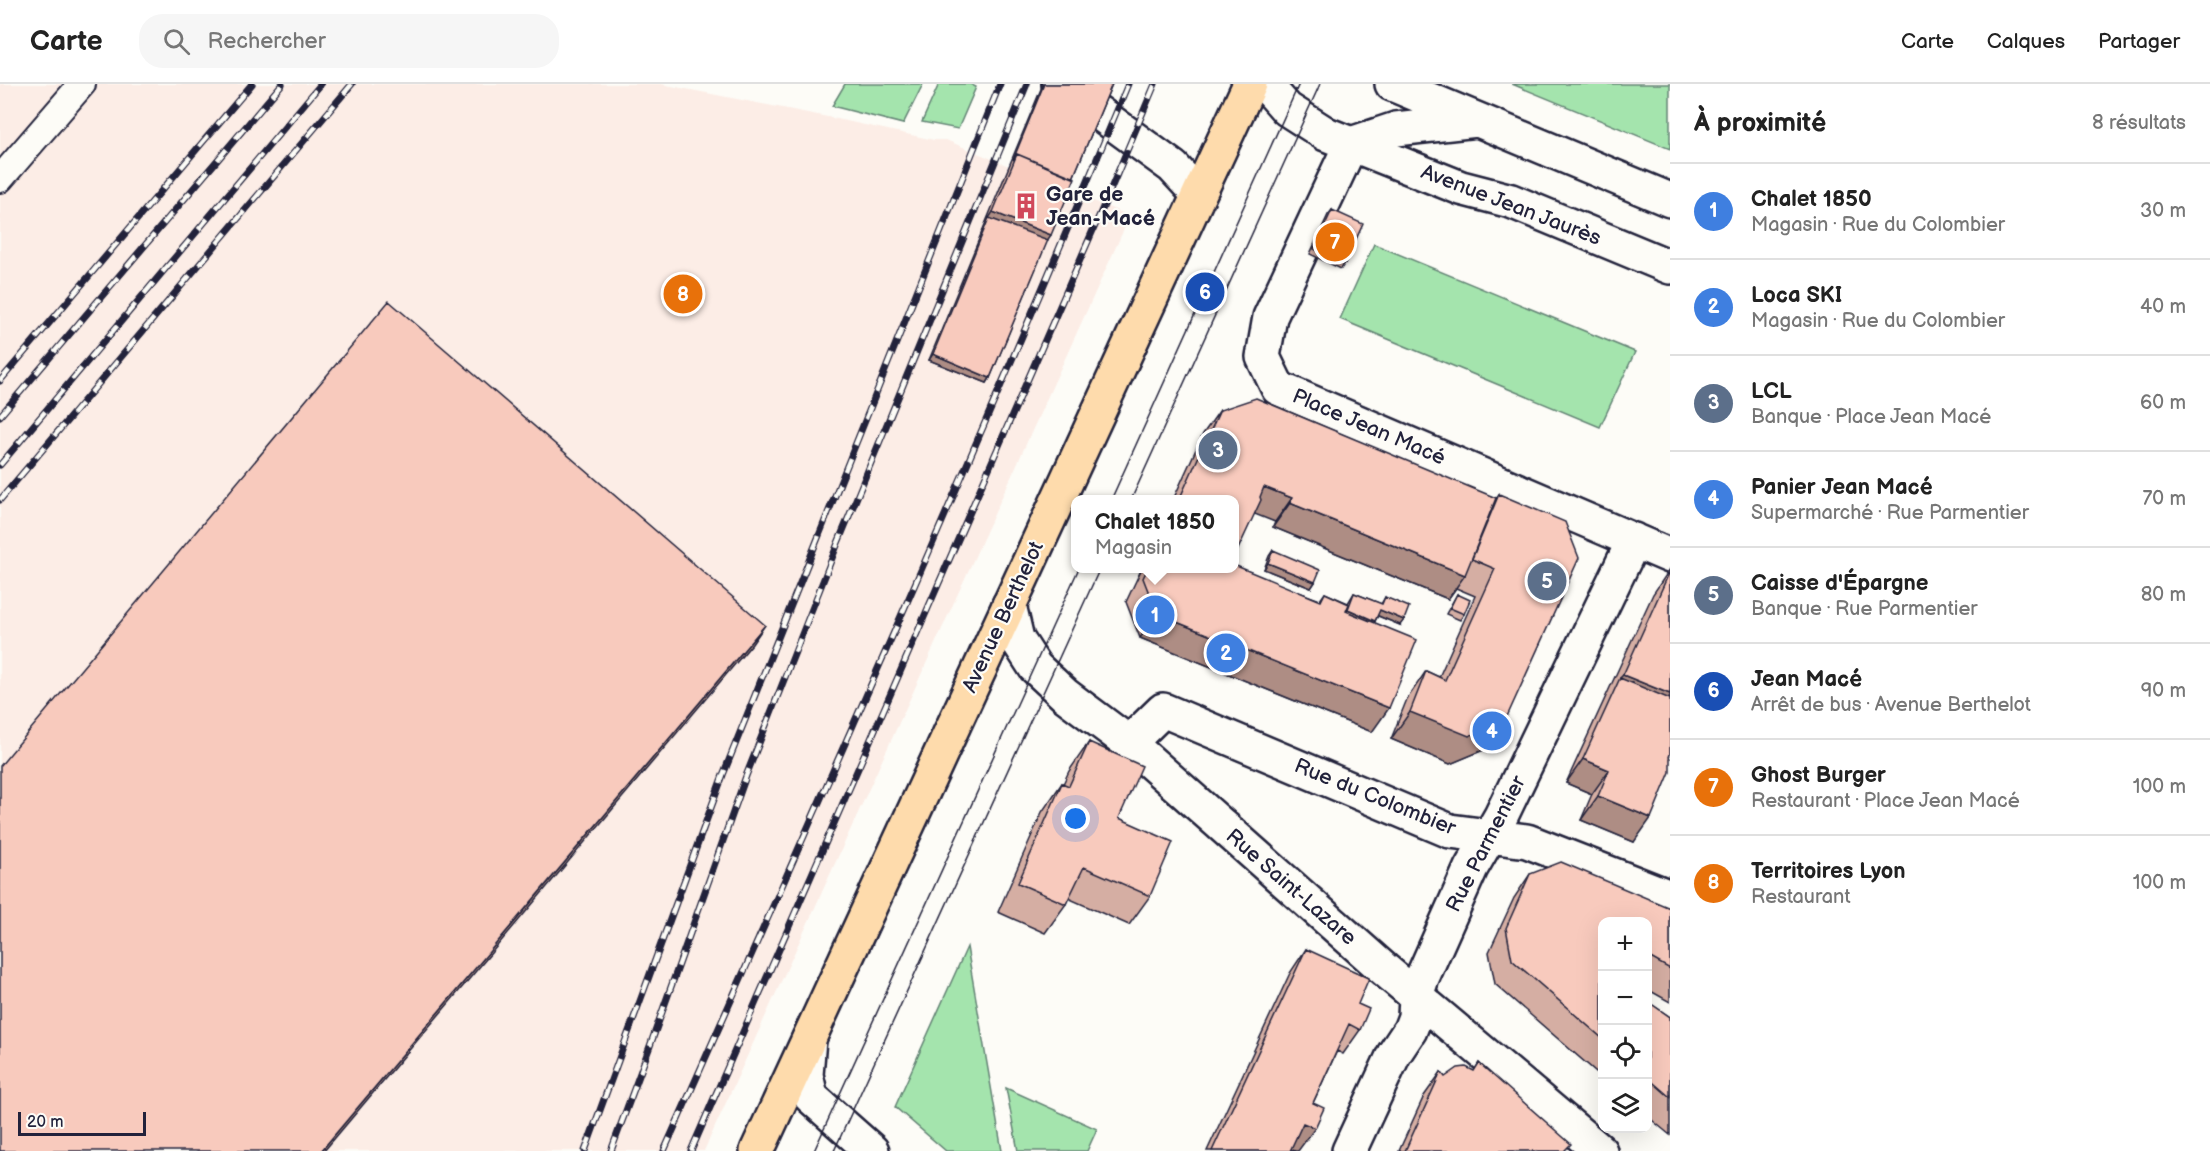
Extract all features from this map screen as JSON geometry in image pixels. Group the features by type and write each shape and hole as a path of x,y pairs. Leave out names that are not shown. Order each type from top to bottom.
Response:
{"main road":[{"name":"Avenue Berthelot","path":"757,1151 1250,84"}],"street":[{"path":"1059,84 1173,167 1198,194"},
{"name":"Avenue Jean Jaurès","path":"1265,84 1287,109 1326,134 1461,188 1511,201 1670,267"},
{"path":"1392,84 1670,200"},
{"path":"1351,144 1396,129 1478,120"},
{"name":"Place Jean Macé","path":"1351,144 1270,317 1263,357 1278,388 1670,556"},
{"name":"Rue Parmentier","path":"1349,1151 1394,1054 1410,1030 1415,1017 1416,996 1422,978 1471,868 1506,807 1634,540"},
{"name":"Rue Saint-Lazare","path":"1009,605 1017,639 1035,667 1065,695 1129,743 1416,996 1600,1151"},
{"name":"Rue du Colombier","path":"1129,743 1163,710 1450,831 1527,841 1670,897"},
{"path":"809,1039 807,1075 812,1097 872,1151"}],"lane":[{"path":"0,179 81,84"}],"shaded area":[{"path":"0,84 661,84 934,140 946,140 1130,216 704,1151 0,1151"}],"green space":[{"path":"845,84 923,84 903,124 832,106"},
{"path":"939,84 970,84 976,87 958,129 922,122"},
{"path":"1512,84 1670,84 1670,149"},
{"path":"1374,244 1635,352 1600,427 1340,319"},
{"path":"967,947 1002,1151 946,1151 895,1107"},
{"path":"1006,1088 1097,1129 1087,1151 1018,1151"}],"building":[{"path":"1044,84 1112,84 1073,178 1017,154 1013,160"},
{"name":"Gare de Jean-Macé","path":"1017,154 1075,178 1051,235 993,212"},
{"path":"1332,210 1363,224 1345,263 1314,249"},
{"path":"989,218 1048,240 990,378 933,354"},
{"path":"389,301 765,625 321,1151 0,1151 0,766"},
{"path":"1256,398 1496,498 1465,575 1290,503 1292,498 1264,487 1261,500 1239,547 1239,495 1181,495 1220,410"},
{"path":"1499,494 1565,522 1579,558 1505,721 1469,736 1410,712 1426,671 1445,680 1495,569 1472,559"},
{"path":"1273,550 1320,570 1315,582 1268,563"},
{"path":"1239,567 1321,601 1325,593 1349,604 1346,611 1417,640 1389,708 1157,614 1143,578 1146,573 1239,573"},
{"path":"1670,571 1670,694 1623,675"},
{"path":"1354,593 1382,604 1385,597 1409,607 1404,620 1380,610 1375,621 1348,609"},
{"path":"1457,594 1470,600 1464,614 1450,608"},
{"path":"1620,678 1670,699 1670,772 1651,818 1598,796 1609,770 1583,759"},
{"path":"1089,742 1142,766 1119,818 1173,842 1150,896 1084,867 1066,904 1018,883 1062,783 1069,786"},
{"path":"1561,862 1670,908 1670,969 1652,959 1652,917 1598,917 1598,1035 1512,960 1506,928 1530,874"},
{"path":"1306,949 1369,978 1358,1004 1369,1009 1360,1030 1349,1024 1313,1103 1324,1108 1315,1128 1303,1123 1290,1151 1212,1151"},
{"path":"1652,1004 1670,1017 1670,1097 1652,1081"},
{"path":"1479,1063 1571,1144 1565,1151 1405,1151 1441,1072 1445,1077 1458,1068 1466,1067 1474,1071"}],"tram line":[{"path":"1113,495 1299,84"},
{"path":"1133,495 1320,84"},
{"path":"814,1151 1077,573"},
{"path":"834,1151 1098,573"}],"railway":[{"path":"0,381 252,84"},
{"path":"0,416 282,84"},
{"path":"0,465 321,84"},
{"path":"0,500 352,84"},
{"path":"585,1151 723,775 1000,84"},
{"path":"611,1151 746,776 838,543 1027,84"},
{"path":"664,1151 958,486 1128,84"},
{"path":"691,1151 1155,84"}],"place":[{"name":"Gare de Jean-Macé","path":"1026,206"},
{"name":"Ghost Burger","path":"1335,242"},
{"name":"Jean Macé","path":"1205,292"},
{"name":"Territoires Lyon","path":"683,294"},
{"name":"LCL","path":"1218,450"},
{"name":"Caisse d'Épargne","path":"1547,581"},
{"name":"Chalet 1850","path":"1155,615"},
{"name":"Loca SKI","path":"1226,653"},
{"name":"Panier Jean Macé","path":"1492,731"}]}
